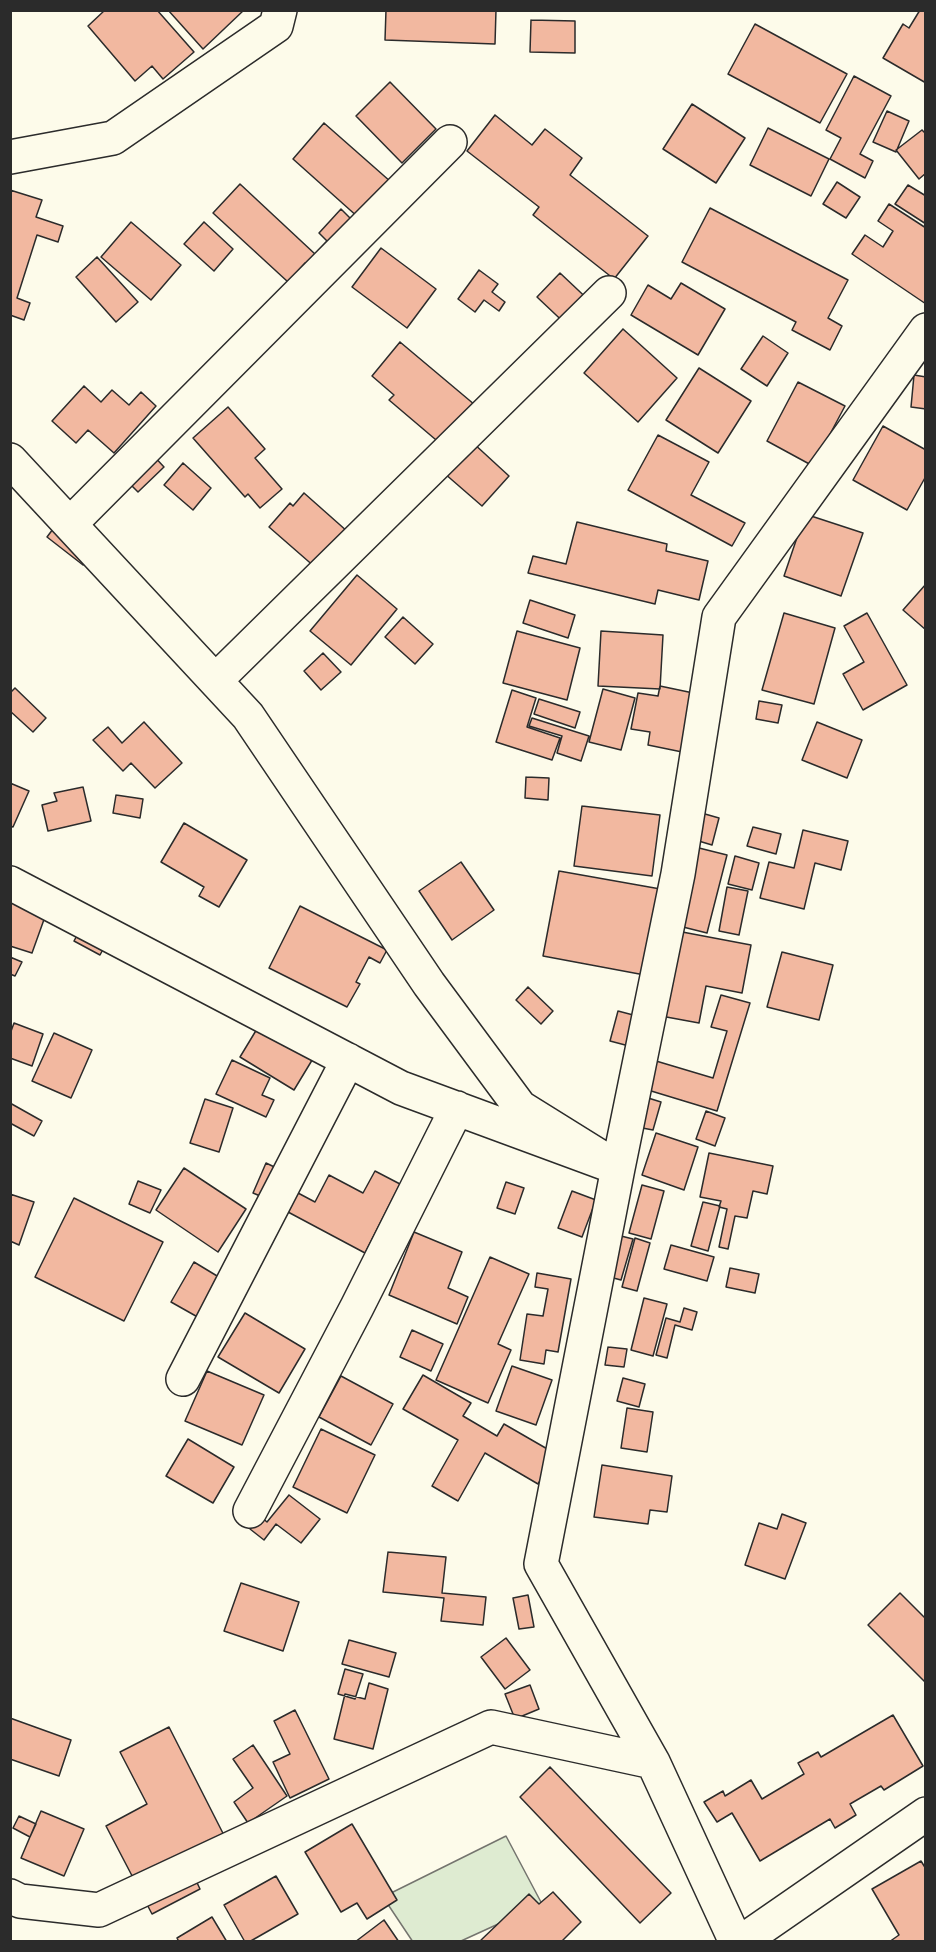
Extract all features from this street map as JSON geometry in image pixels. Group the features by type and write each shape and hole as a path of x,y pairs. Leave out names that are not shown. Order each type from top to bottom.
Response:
{"street":[{"path":"10,157 113,138 276,26 280,10"},
{"path":"70,524 450,142"},
{"path":"216,680 609,293"},
{"path":"736,1941 653,1762 541,1564 678,874 719,617 926,330"},
{"path":"10,460 248,716 429,984 520,1107 618,1168"},
{"path":"10,883 402,1088 618,1168"},
{"path":"183,1379 348,1060"},
{"path":"250,1511 357,1307 457,1108"},
{"path":"14,1901 99,1910 491,1727 653,1762"},
{"path":"741,1941 926,1814"}],"green space":[{"path":"506,1836 542,1904 461,1941 413,1942 383,1897"}],"building":[{"path":"105,10 157,10 194,52 163,79 152,66 135,81 88,26"},
{"path":"168,10 244,10 203,49"},
{"path":"386,10 496,10 495,44 385,40"},
{"path":"920,10 926,10 926,83 883,58 903,24 909,28"},
{"path":"531,20 575,21 575,53 530,52"},
{"path":"755,24 847,74 820,123 728,74"},
{"path":"854,76 891,96 860,154 873,161 865,178 830,159 841,138 826,130"},
{"path":"390,82 436,129 402,163 356,116"},
{"path":"692,104 745,138 716,183 663,149"},
{"path":"887,111 909,121 896,152 873,142"},
{"path":"495,115 532,145 545,129 582,158 570,175 648,236 614,279 533,215 539,207 467,151"},
{"path":"324,123 391,182 359,218 293,159"},
{"path":"768,128 829,159 811,196 750,165"},
{"path":"922,130 926,134 926,173 919,179 896,150"},
{"path":"837,182 860,197 846,218 823,204"},
{"path":"240,184 315,254 327,241 319,233 341,209 363,231 320,277 305,263 288,282 213,213"},
{"path":"908,185 926,196 926,224 895,204"},
{"path":"10,190 42,200 36,217 63,226 58,242 37,235 17,298 30,303 24,320 10,315"},
{"path":"889,204 926,228 926,304 852,254 865,235 883,247 893,231 878,221"},
{"path":"710,208 848,280 828,318 842,326 830,350 792,330 796,322 682,262"},
{"path":"131,222 181,265 151,300 101,257"},
{"path":"204,222 233,249 214,271 184,244"},
{"path":"381,248 436,289 407,328 352,287"},
{"path":"97,257 138,302 116,322 76,277"},
{"path":"479,270 498,284 492,292 505,302 499,311 484,300 475,312 458,299"},
{"path":"560,273 596,307 573,331 537,297"},
{"path":"681,283 725,309 698,355 631,315 648,285 671,299"},
{"path":"623,329 677,378 638,422 584,373"},
{"path":"763,336 788,353 767,386 741,369"},
{"path":"400,342 475,405 442,445 389,400 394,395 372,376"},
{"path":"699,368 751,401 718,453 666,420"},
{"path":"914,375 926,377 926,409 911,407"},
{"path":"798,382 845,406 813,466 767,441"},
{"path":"84,386 101,402 112,390 129,405 141,392 156,406 114,453 88,430 76,443 52,421"},
{"path":"228,407 265,449 255,458 282,489 260,508 248,494 245,497 193,438"},
{"path":"883,426 926,450 926,476 907,510 853,480"},
{"path":"658,435 709,462 691,495 745,523 732,546 628,490"},
{"path":"472,442 509,476 482,506 444,473"},
{"path":"151,453 164,467 138,492 124,478"},
{"path":"183,463 211,488 193,510 164,485"},
{"path":"304,493 348,532 316,568 269,527 290,503 293,506"},
{"path":"65,513 101,540 83,565 47,537"},
{"path":"805,514 863,533 841,596 784,576"},
{"path":"577,522 667,544 666,551 708,561 699,600 658,590 655,604 528,573 533,556 566,564"},
{"path":"357,575 397,609 351,665 310,631"},
{"path":"926,584 926,630 903,610"},
{"path":"530,600 575,615 568,638 523,623"},
{"path":"784,613 835,628 814,704 762,690"},
{"path":"867,613 907,685 863,710 843,674 864,662 844,626"},
{"path":"403,617 433,644 415,664 385,637"},
{"path":"517,631 580,648 567,700 503,683"},
{"path":"601,631 663,635 660,689 598,686"},
{"path":"323,653 341,672 321,690 304,671"},
{"path":"660,686 698,694 687,753 648,745 650,732 631,729 638,693 658,696"},
{"path":"15,688 46,718 33,732 10,711 10,693"},
{"path":"603,689 635,698 621,750 589,742"},
{"path":"512,690 536,698 527,727 560,738 552,760 496,742"},
{"path":"539,699 580,712 575,728 534,714"},
{"path":"759,701 782,705 778,723 756,719"},
{"path":"532,718 589,736 581,761 557,753 562,736 529,726"},
{"path":"144,722 182,763 155,788 131,763 123,771 93,740 108,727 122,743"},
{"path":"817,722 862,740 847,778 802,760"},
{"path":"526,777 549,778 548,800 525,798"},
{"path":"10,783 29,791 13,827 10,826"},
{"path":"83,787 91,821 48,831 42,805 57,801 54,793"},
{"path":"116,795 143,799 140,818 113,813"},
{"path":"582,806 660,815 652,876 574,866"},
{"path":"698,812 719,818 712,845 692,839"},
{"path":"184,823 247,860 219,907 199,896 204,887 161,862"},
{"path":"753,827 781,834 776,854 747,846"},
{"path":"803,830 848,841 841,870 815,863 804,909 760,898 769,862 794,868"},
{"path":"699,848 727,855 707,933 679,926"},
{"path":"735,856 759,863 752,890 728,884"},
{"path":"461,862 494,910 452,940 419,891"},
{"path":"559,871 666,890 650,976 543,956"},
{"path":"10,886 51,900 32,953 10,946"},
{"path":"727,887 748,891 739,935 719,931"},
{"path":"300,906 387,950 380,963 369,957 356,982 360,984 347,1007 269,968"},
{"path":"83,924 109,938 100,955 74,941"},
{"path":"677,931 751,945 742,993 706,986 699,1023 661,1016"},
{"path":"782,952 833,965 819,1020 767,1007"},
{"path":"10,957 22,962 15,976 10,974"},
{"path":"528,987 553,1011 541,1024 516,1000"},
{"path":"721,995 750,1003 717,1111 638,1087 646,1058 713,1078 727,1031 711,1027"},
{"path":"618,1011 637,1016 629,1046 610,1041"},
{"path":"266,1014 320,1047 294,1090 240,1057"},
{"path":"14,1023 43,1034 32,1066 10,1058 10,1034"},
{"path":"54,1033 92,1050 71,1098 32,1081"},
{"path":"232,1060 270,1078 262,1095 274,1100 266,1117 216,1094"},
{"path":"645,1097 661,1102 653,1130 637,1127"},
{"path":"205,1099 233,1108 219,1152 190,1143"},
{"path":"10,1103 42,1121 34,1136 10,1123"},
{"path":"706,1111 725,1118 715,1146 696,1139"},
{"path":"656,1133 698,1147 684,1190 642,1175"},
{"path":"709,1153 773,1166 767,1194 753,1191 747,1218 735,1216 728,1249 719,1247 727,1209 719,1207 721,1201 700,1197"},
{"path":"266,1163 285,1172 272,1201 253,1193"},
{"path":"184,1168 246,1209 218,1252 156,1210"},
{"path":"375,1171 400,1184 365,1253 288,1212 298,1193 315,1202 329,1175 363,1193"},
{"path":"138,1181 161,1190 150,1213 129,1204"},
{"path":"506,1182 524,1188 515,1214 497,1208"},
{"path":"642,1185 664,1191 651,1239 629,1233"},
{"path":"572,1191 596,1200 582,1237 558,1228"},
{"path":"10,1194 34,1202 19,1245 10,1241"},
{"path":"74,1198 163,1242 124,1321 35,1277"},
{"path":"703,1202 720,1206 708,1251 691,1246"},
{"path":"414,1232 462,1252 448,1288 468,1297 457,1324 389,1295"},
{"path":"617,1235 633,1239 621,1280 606,1276"},
{"path":"635,1238 650,1243 637,1291 622,1287"},
{"path":"671,1245 714,1257 707,1281 664,1269"},
{"path":"490,1257 529,1274 498,1344 511,1350 488,1403 436,1380"},
{"path":"194,1262 232,1285 210,1324 171,1302"},
{"path":"730,1268 759,1274 755,1293 726,1287"},
{"path":"537,1273 571,1279 558,1352 546,1350 544,1364 520,1360 527,1314 543,1316 548,1289 535,1287"},
{"path":"644,1298 667,1304 653,1356 631,1350"},
{"path":"684,1308 697,1312 692,1330 675,1325 667,1358 656,1355 666,1318 680,1322"},
{"path":"245,1313 305,1349 279,1393 218,1357"},
{"path":"412,1330 443,1344 431,1371 400,1357"},
{"path":"608,1347 627,1349 624,1367 605,1365"},
{"path":"512,1366 552,1380 536,1425 496,1411"},
{"path":"207,1371 264,1395 242,1445 185,1421"},
{"path":"423,1375 471,1403 463,1416 497,1436 504,1424 556,1454 538,1484 485,1453 458,1501 432,1486 458,1440 403,1409"},
{"path":"341,1376 393,1404 371,1445 319,1417"},
{"path":"623,1378 645,1384 639,1407 617,1401"},
{"path":"627,1408 653,1412 647,1452 621,1448"},
{"path":"321,1429 375,1455 347,1513 293,1487"},
{"path":"188,1439 234,1467 213,1503 166,1476"},
{"path":"602,1465 672,1476 667,1512 650,1510 648,1524 594,1517"},
{"path":"289,1495 320,1519 301,1543 276,1524 264,1540 250,1529 260,1516 267,1522"},
{"path":"782,1514 806,1523 785,1579 745,1565 759,1523 777,1529"},
{"path":"388,1552 446,1557 442,1593 486,1597 483,1625 441,1621 444,1598 383,1592"},
{"path":"241,1583 299,1602 283,1651 224,1631"},
{"path":"900,1593 926,1619 926,1683 868,1625"},
{"path":"528,1595 534,1627 519,1629 513,1598"},
{"path":"506,1638 530,1670 505,1689 481,1657"},
{"path":"349,1640 396,1653 389,1677 342,1664"},
{"path":"345,1669 363,1674 355,1699 338,1694"},
{"path":"369,1683 388,1689 373,1749 334,1739 345,1694 365,1699"},
{"path":"530,1685 539,1709 515,1719 505,1694"},
{"path":"295,1710 329,1779 290,1798 273,1762 290,1754 274,1721"},
{"path":"893,1715 923,1766 884,1790 881,1786 850,1804 856,1815 835,1828 830,1819 760,1861 732,1813 717,1822 704,1802 723,1791 725,1796 751,1780 762,1799 804,1774 798,1763 818,1752 821,1757"},
{"path":"10,1718 71,1740 59,1776 10,1759"},
{"path":"169,1727 233,1853 193,1874 200,1889 152,1914 106,1826 147,1804 120,1752"},
{"path":"253,1745 287,1796 248,1823 234,1802 253,1788 233,1759"},
{"path":"550,1767 671,1893 640,1923 520,1797"},
{"path":"41,1811 84,1829 64,1876 21,1858"},
{"path":"19,1816 36,1824 30,1837 13,1828"},
{"path":"352,1824 397,1900 367,1919 357,1903 341,1912 305,1852"},
{"path":"921,1861 926,1869 926,1942 889,1942 899,1935 872,1889"},
{"path":"276,1876 298,1914 249,1942 245,1942 224,1905"},
{"path":"553,1892 581,1922 561,1942 479,1942 529,1894 539,1904"},
{"path":"212,1917 227,1942 179,1942 177,1938"},
{"path":"384,1920 399,1942 355,1942"}]}
